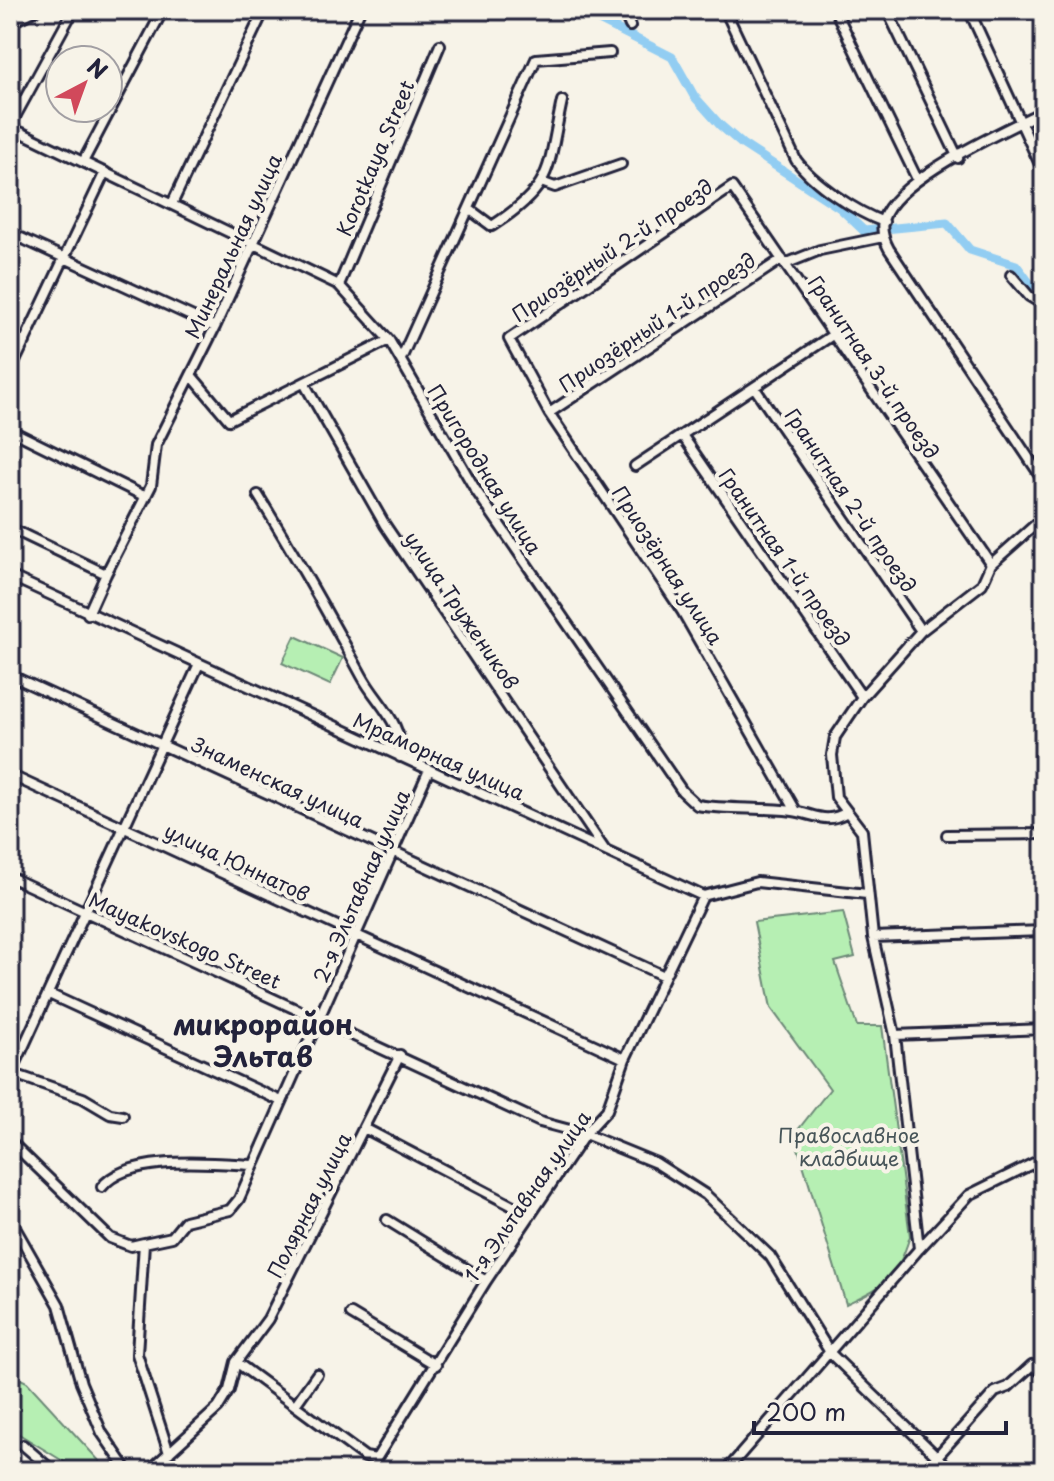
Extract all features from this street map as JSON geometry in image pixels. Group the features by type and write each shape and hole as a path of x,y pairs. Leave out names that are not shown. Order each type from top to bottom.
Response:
{"street":[{"path":"10,23 36,10"},
{"path":"83,162 163,10"},
{"path":"172,204 264,10"},
{"name":"Минеральная улица","path":"88,614 151,486 156,445 215,327 360,10"},
{"path":"623,10 630,26"},
{"path":"725,10 796,160 810,178 843,197 861,213 883,223"},
{"path":"835,10 917,179"},
{"path":"887,10 958,158"},
{"path":"969,10 1044,173"},
{"path":"10,127 69,18"},
{"name":"Korotkaya Street","path":"339,285 440,45"},
{"path":"401,359 536,59 610,53"},
{"path":"469,209 492,226 525,205 544,183 562,101"},
{"path":"1044,111 917,179 886,213 883,223 883,236 889,249 1044,481"},
{"name":"Пригородная улица","path":"10,127 339,285 389,340 475,489 682,791 697,805 796,811 812,819 835,819 847,812"},
{"path":"544,183 555,187 621,164"},
{"path":"10,372 105,172"},
{"name":"Гранитная 3-й проезд","path":"732,187 831,336 991,564"},
{"name":"Приозёрный 2-й проезд","path":"509,339 732,187"},
{"path":"10,233 215,327"},
{"name":"Приозёрный 1-й проезд","path":"549,413 784,261 883,236"},
{"path":"1011,275 1029,296 1044,305"},
{"path":"10,335 25,342"},
{"path":"635,466 831,336"},
{"name":"Приозёрная улица","path":"509,339 549,413 682,611 796,811"},
{"path":"191,375 229,420 389,340"},
{"name":"улица Тружеников","path":"304,383 385,525 604,849"},
{"name":"Гранитная 2-й проезд","path":"754,387 921,631"},
{"path":"10,430 146,497"},
{"name":"Гранитная 1-й проезд","path":"682,435 862,697"},
{"name":"2-я Эльтавная улица","path":"258,495 327,606 364,680 386,707 397,731 400,757"},
{"path":"919,1249 895,1035 873,937 862,831 836,797 832,755 835,737 862,697 921,631 972,593 988,575 991,564 1044,517"},
{"path":"10,528 106,574"},
{"name":"Мраморная улица","path":"10,576 198,666 703,896"},
{"path":"123,1116 110,1114 83,1098 11,1075 198,666"},
{"name":"Знаменская улица","path":"10,675 664,976"},
{"name":"2-я Эльтавная улица","path":"144,1243 172,1237 185,1221 230,1210 239,1199 429,770"},
{"name":"улица Юннатов","path":"10,775 625,1059"},
{"path":"947,835 1044,834"},
{"name":"Mayakovskogo Street","path":"10,877 540,1122 585,1134 656,1163 706,1195 770,1256 831,1354 952,1471"},
{"path":"703,896 757,882 867,894"},
{"name":"1-я Эльтавная улица","path":"295,1405 365,1457 376,1459 486,1281 585,1134 607,1110 625,1059 703,896"},
{"path":"873,937 1044,931"},
{"path":"49,994 281,1101"},
{"path":"895,1035 1044,1029"},
{"name":"Полярная улица","path":"149,1471 218,1408 229,1390 236,1362 268,1319 366,1129 400,1055"},
{"path":"366,1129 530,1215"},
{"path":"10,1141 110,1238 131,1246 144,1243 137,1354 169,1453"},
{"path":"726,1471 969,1195 1044,1158"},
{"path":"102,1187 125,1168 150,1165 252,1165"},
{"path":"10,1219 59,1305 81,1383 102,1433 128,1471"},
{"path":"387,1220 486,1281"},
{"path":"351,1314 436,1365"},
{"path":"236,1362 295,1405 317,1374"},
{"path":"924,1471 995,1392 1008,1387 1035,1365 1044,1374"},
{"path":"23,1445 53,1471"}],"green space":[{"path":"295,636 343,658 330,685 282,663"},
{"name":"Православное кладбище","path":"843,912 855,957 835,962 857,1026 882,1026 910,1236 900,1262 888,1279 846,1304 794,1135 830,1089 771,1008 754,922"},
{"path":"10,1374 27,1382 103,1465 98,1471 79,1471 14,1431 10,1435"}],"waterway":[{"path":"483,10 539,10"},
{"path":"566,10 593,17 672,57 694,96 720,125 742,144 840,208 864,231 947,223 970,250 1016,265 1034,289 1044,292"}],"district":[{"name":"микрорайон Эльтав","path":"263,1039"}]}
